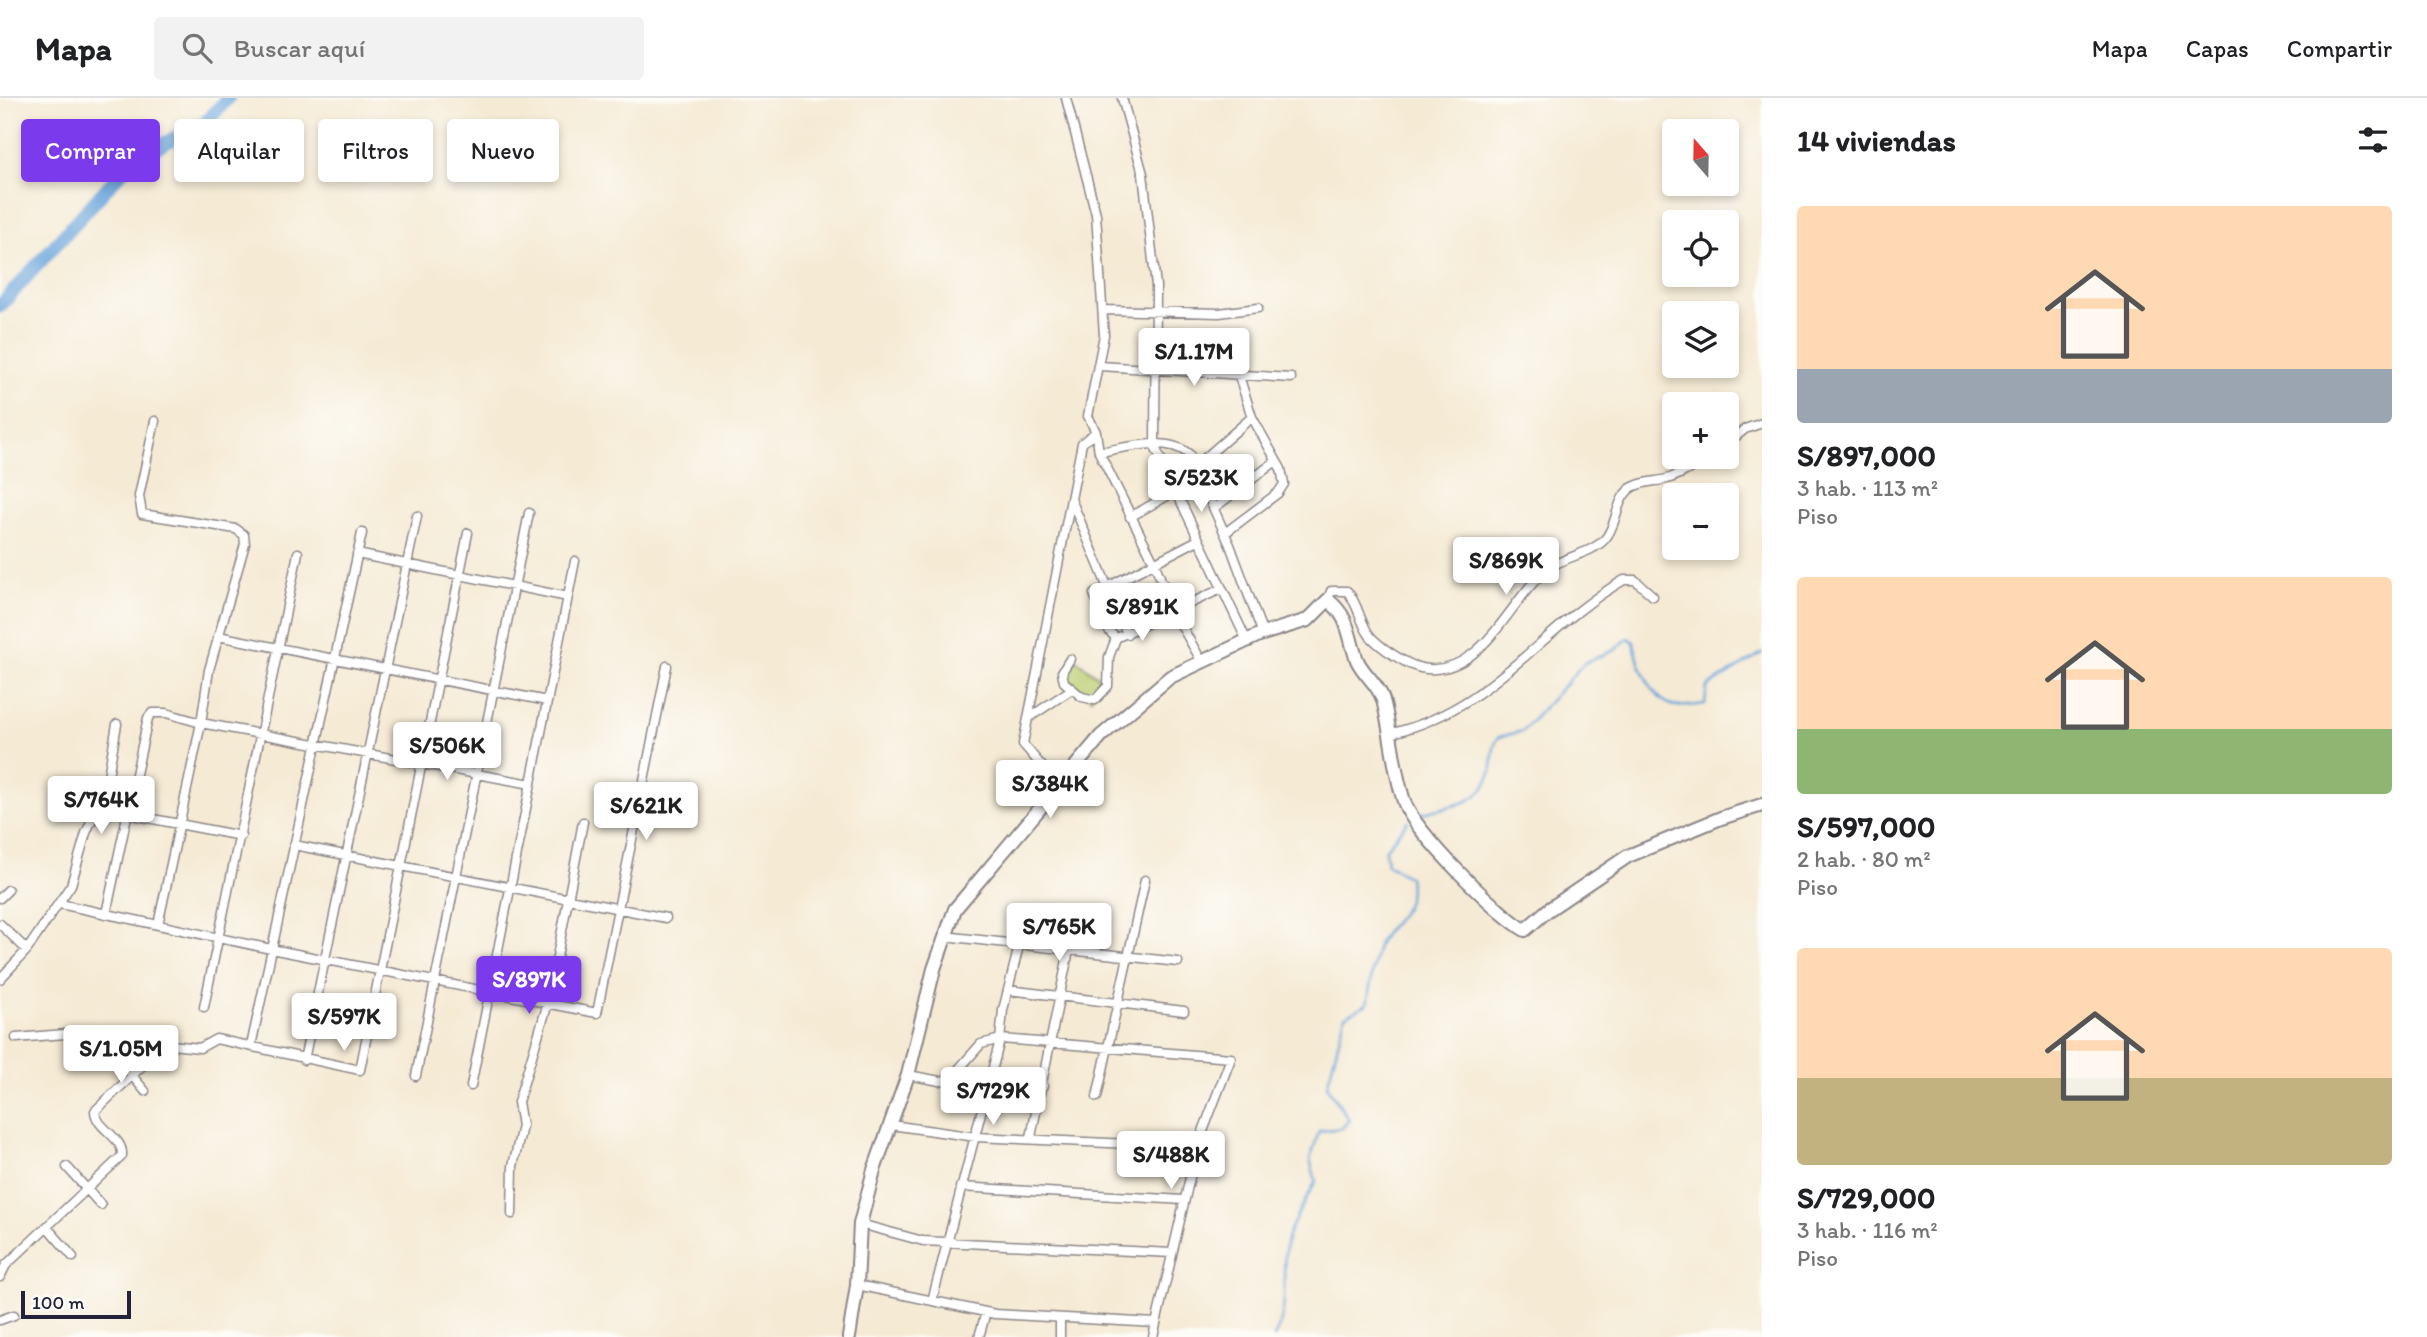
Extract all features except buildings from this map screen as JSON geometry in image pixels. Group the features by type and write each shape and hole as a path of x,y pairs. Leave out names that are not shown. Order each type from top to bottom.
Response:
{"street":[{"path":"1066,98 1096,214 1103,310 1104,335 1100,366 1088,416 1096,432 1099,452 1154,562 1174,612 1201,660"},
{"path":"1122,98 1143,174 1157,312 1155,445 1174,492 1247,641"},
{"path":"1103,310 1219,313 1258,308"},
{"path":"1100,366 1292,378"},
{"path":"1225,533 1283,487 1284,480 1252,417 1239,376"},
{"path":"1130,517 1174,492 1252,417"},
{"path":"155,421 139,496 142,514 236,529 244,535 246,544 218,636 158,925"},
{"path":"1739,434 1762,423"},
{"path":"1059,786 1023,744 1082,443 1096,432"},
{"path":"1099,452 1155,445 1180,448 1189,454 1225,533 1263,634"},
{"path":"1214,508 1276,461"},
{"path":"850,1337 857,1286 860,1224 908,1075 944,936 955,909 1101,736 1170,677 1201,660 1263,634 1308,621 1328,600 1331,591 1347,591 1354,599 1370,637 1418,667 1449,667 1496,633 1548,569 1578,552 1594,549 1606,538 1613,527 1622,497 1631,488 1689,469"},
{"path":"1071,499 1127,634"},
{"path":"416,1076 529,513"},
{"path":"304,1060 418,516"},
{"path":"251,1046 362,533"},
{"path":"16,1038 65,1034 200,1048 216,1039 360,1070 468,533"},
{"path":"1116,638 1109,631 1094,594 1198,540"},
{"path":"204,1007 217,938 242,836 299,553"},
{"path":"357,554 568,597"},
{"path":"471,1086 575,561"},
{"path":"1392,733 1427,724 1480,695 1562,622 1624,580 1635,580 1653,596"},
{"path":"1070,659 1062,675 1072,689 1090,701 1104,694 1108,686 1109,657 1116,638 1221,589"},
{"path":"1328,600 1347,620 1358,661 1383,698 1392,733 1397,778 1414,820 1469,883 1494,903 1511,923 1525,930 1548,910 1628,856 1762,805"},
{"path":"218,636 547,701"},
{"path":"60,904 271,950 597,1013 667,666"},
{"path":"1030,717 1072,689"},
{"path":"106,914 126,814 148,718 152,713 166,713 201,723 531,783"},
{"path":"0,979 27,950 60,904 75,874 113,764 117,724"},
{"path":"96,808 242,836"},
{"path":"512,1213 513,1166 522,1126 518,1102 548,1003 583,822"},
{"path":"294,845 666,918"},
{"path":"1097,1097 1145,880"},
{"path":"0,898 8,890"},
{"path":"0,924 27,950"},
{"path":"944,936 1178,962"},
{"path":"932,1301 945,1242 990,1081 1019,946"},
{"path":"1031,1137 1069,950"},
{"path":"1008,990 1184,1011"},
{"path":"908,1075 940,1081 950,1079 981,1044 1000,1040 1231,1058 1197,1147 1153,1337"},
{"path":"0,1277 6,1265 88,1190 122,1153 121,1146 95,1117 95,1111 163,1045"},
{"path":"119,1060 145,1091"},
{"path":"990,1081 1042,1086"},
{"path":"891,1125 975,1137 1031,1137 1197,1147"},
{"path":"67,1167 101,1205"},
{"path":"960,1187 1184,1200"},
{"path":"860,1224 923,1241 1172,1253"},
{"path":"47,1227 73,1258"},
{"path":"0,1256 6,1265"},
{"path":"857,1286 986,1312 1156,1323"},
{"path":"979,1337 986,1312"},
{"path":"0,1320 14,1315"},
{"path":"1060,1318 1060,1337"}],"green space":[{"path":"1077,660 1104,681 1091,698 1064,677"}],"waterway":[{"path":"0,306 134,158 204,124 228,98"},
{"path":"1416,815 1460,804 1478,794 1490,775 1494,746 1499,737 1523,731 1584,663 1615,650 1628,638 1634,642 1638,659 1652,688 1664,701 1676,706 1705,704 1707,687 1762,653"},
{"path":"1274,1337 1283,1314 1287,1240 1316,1181 1310,1160 1319,1131 1342,1128 1349,1120 1327,1086 1345,1016 1367,1004 1378,945 1402,912 1409,897 1409,877 1387,864 1385,850 1408,821"}]}
